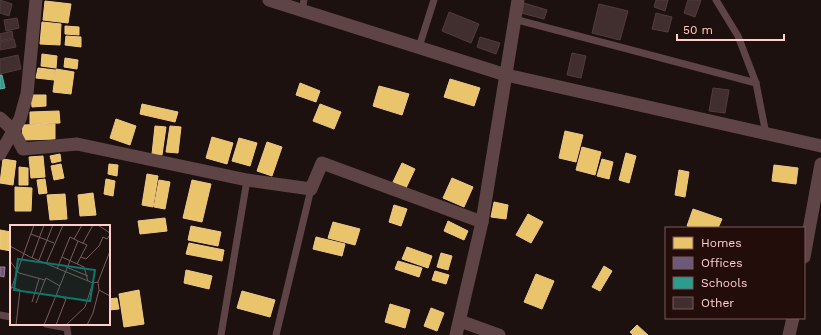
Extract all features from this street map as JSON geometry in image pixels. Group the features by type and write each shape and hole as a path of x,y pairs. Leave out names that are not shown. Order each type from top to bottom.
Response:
{"street":[{"path":"0,154 20,119 27,94 36,0"},
{"path":"269,0 303,5 419,47 506,74 821,146"},
{"path":"456,335 482,222 518,0"},
{"path":"0,118 13,130 23,149 77,144 247,180 311,190 322,163 482,222"},
{"path":"805,252 821,164"},
{"path":"789,335 792,319"},
{"path":"460,321 499,335"}],"lane":[{"path":"419,47 434,0"},
{"path":"716,0 738,36 756,83 766,134"},
{"path":"514,19 756,83"},
{"path":"221,335 247,180"},
{"path":"276,335 311,190"},
{"path":"0,315 10,317"},
{"path":"51,325 67,328 68,335"}],"building: Homes":[{"path":"45,1 71,4 68,23 43,20"},
{"path":"42,22 61,24 60,45 40,44"},
{"path":"65,26 79,27 79,35 65,34"},
{"path":"66,36 81,37 81,47 65,45"},
{"path":"42,54 57,56 56,68 41,66"},
{"path":"65,58 78,60 77,69 64,67"},
{"path":"38,68 55,70 54,80 36,78"},
{"path":"56,69 74,72 71,94 53,92"},
{"path":"450,79 480,88 474,106 444,97"},
{"path":"300,83 320,91 316,102 296,95"},
{"path":"379,86 409,94 402,115 373,106"},
{"path":"31,95 46,95 46,106 32,107"},
{"path":"142,104 178,112 175,122 140,114"},
{"path":"320,104 341,112 334,129 313,121"},
{"path":"59,111 60,123 30,124 30,112"},
{"path":"116,119 136,126 130,145 110,138"},
{"path":"55,124 55,139 23,140 22,125"},
{"path":"155,126 166,127 162,155 152,154"},
{"path":"170,126 181,127 178,153 166,152"},
{"path":"565,131 583,135 576,162 559,158"},
{"path":"212,137 233,143 227,164 206,158"},
{"path":"239,138 257,143 250,166 232,161"},
{"path":"267,142 282,147 272,176 257,171"},
{"path":"582,147 601,152 595,175 576,170"},
{"path":"626,153 636,156 629,183 619,180"},
{"path":"60,154 61,161 52,163 50,156"},
{"path":"43,156 45,177 31,178 29,157"},
{"path":"3,159 16,161 13,185 0,183"},
{"path":"602,159 613,162 609,179 597,176"},
{"path":"402,163 415,169 406,188 393,182"},
{"path":"61,164 64,178 54,180 51,166"},
{"path":"109,164 118,165 117,176 108,174"},
{"path":"774,165 798,168 796,184 772,181"},
{"path":"19,167 28,168 28,185 19,185"},
{"path":"679,170 689,172 685,197 675,195"},
{"path":"147,174 158,176 153,207 142,205"},
{"path":"452,178 473,187 464,207 443,198"},
{"path":"45,179 47,193 39,194 37,180"},
{"path":"106,179 115,181 113,196 104,194"},
{"path":"159,180 170,182 165,209 154,207"},
{"path":"192,180 211,184 202,222 183,218"},
{"path":"15,187 32,188 31,211 15,211"},
{"path":"93,193 96,215 80,216 78,195"},
{"path":"65,194 67,219 50,220 47,195"},
{"path":"494,202 508,205 506,219 491,217"},
{"path":"394,205 407,209 401,226 389,222"},
{"path":"693,209 722,219 718,227 687,226"},
{"path":"528,214 543,222 531,243 516,235"},
{"path":"165,218 167,231 140,234 138,221"},
{"path":"448,221 468,231 464,240 444,231"},
{"path":"333,222 360,229 355,245 328,238"},
{"path":"191,226 221,232 218,246 188,240"},
{"path":"0,230 10,232 10,251 0,249"},
{"path":"316,237 345,244 342,256 313,249"},
{"path":"189,243 224,250 222,261 186,254"},
{"path":"407,247 432,256 428,268 402,259"},
{"path":"441,253 452,256 448,270 437,267"},
{"path":"398,261 422,268 419,277 395,269"},
{"path":"604,266 612,271 600,291 592,287"},
{"path":"186,270 212,276 209,289 184,283"},
{"path":"435,271 449,275 446,284 432,280"},
{"path":"536,274 554,281 542,309 524,302"},
{"path":"139,290 144,324 124,327 119,294"},
{"path":"242,291 275,300 270,317 237,308"},
{"path":"117,298 119,309 110,310 110,299"},
{"path":"390,304 410,310 405,328 385,322"},
{"path":"431,308 444,313 437,331 424,326"},
{"path":"637,325 648,335 633,335 630,332"}],"building: Offices":[{"path":"0,267 5,267 4,277 0,276"}],"building: Schools":[{"path":"0,75 2,75 5,88 0,89"}],"building: Other":[{"path":"0,0 12,4 9,16 0,13"},
{"path":"656,0 668,0 665,11 654,7"},
{"path":"688,0 701,0 695,17 684,13"},
{"path":"524,3 547,10 544,19 521,13"},
{"path":"599,4 628,11 620,40 592,33"},
{"path":"449,12 479,24 471,43 442,31"},
{"path":"656,13 672,17 668,32 652,29"},
{"path":"17,18 19,28 6,31 4,20"},
{"path":"12,31 13,38 0,41 0,34"},
{"path":"480,37 500,43 496,54 477,47"},
{"path":"14,39 16,47 0,50 0,42"},
{"path":"572,53 586,56 581,78 567,75"},
{"path":"18,55 21,69 0,74 0,59"},
{"path":"713,88 729,90 725,113 709,111"}]}
